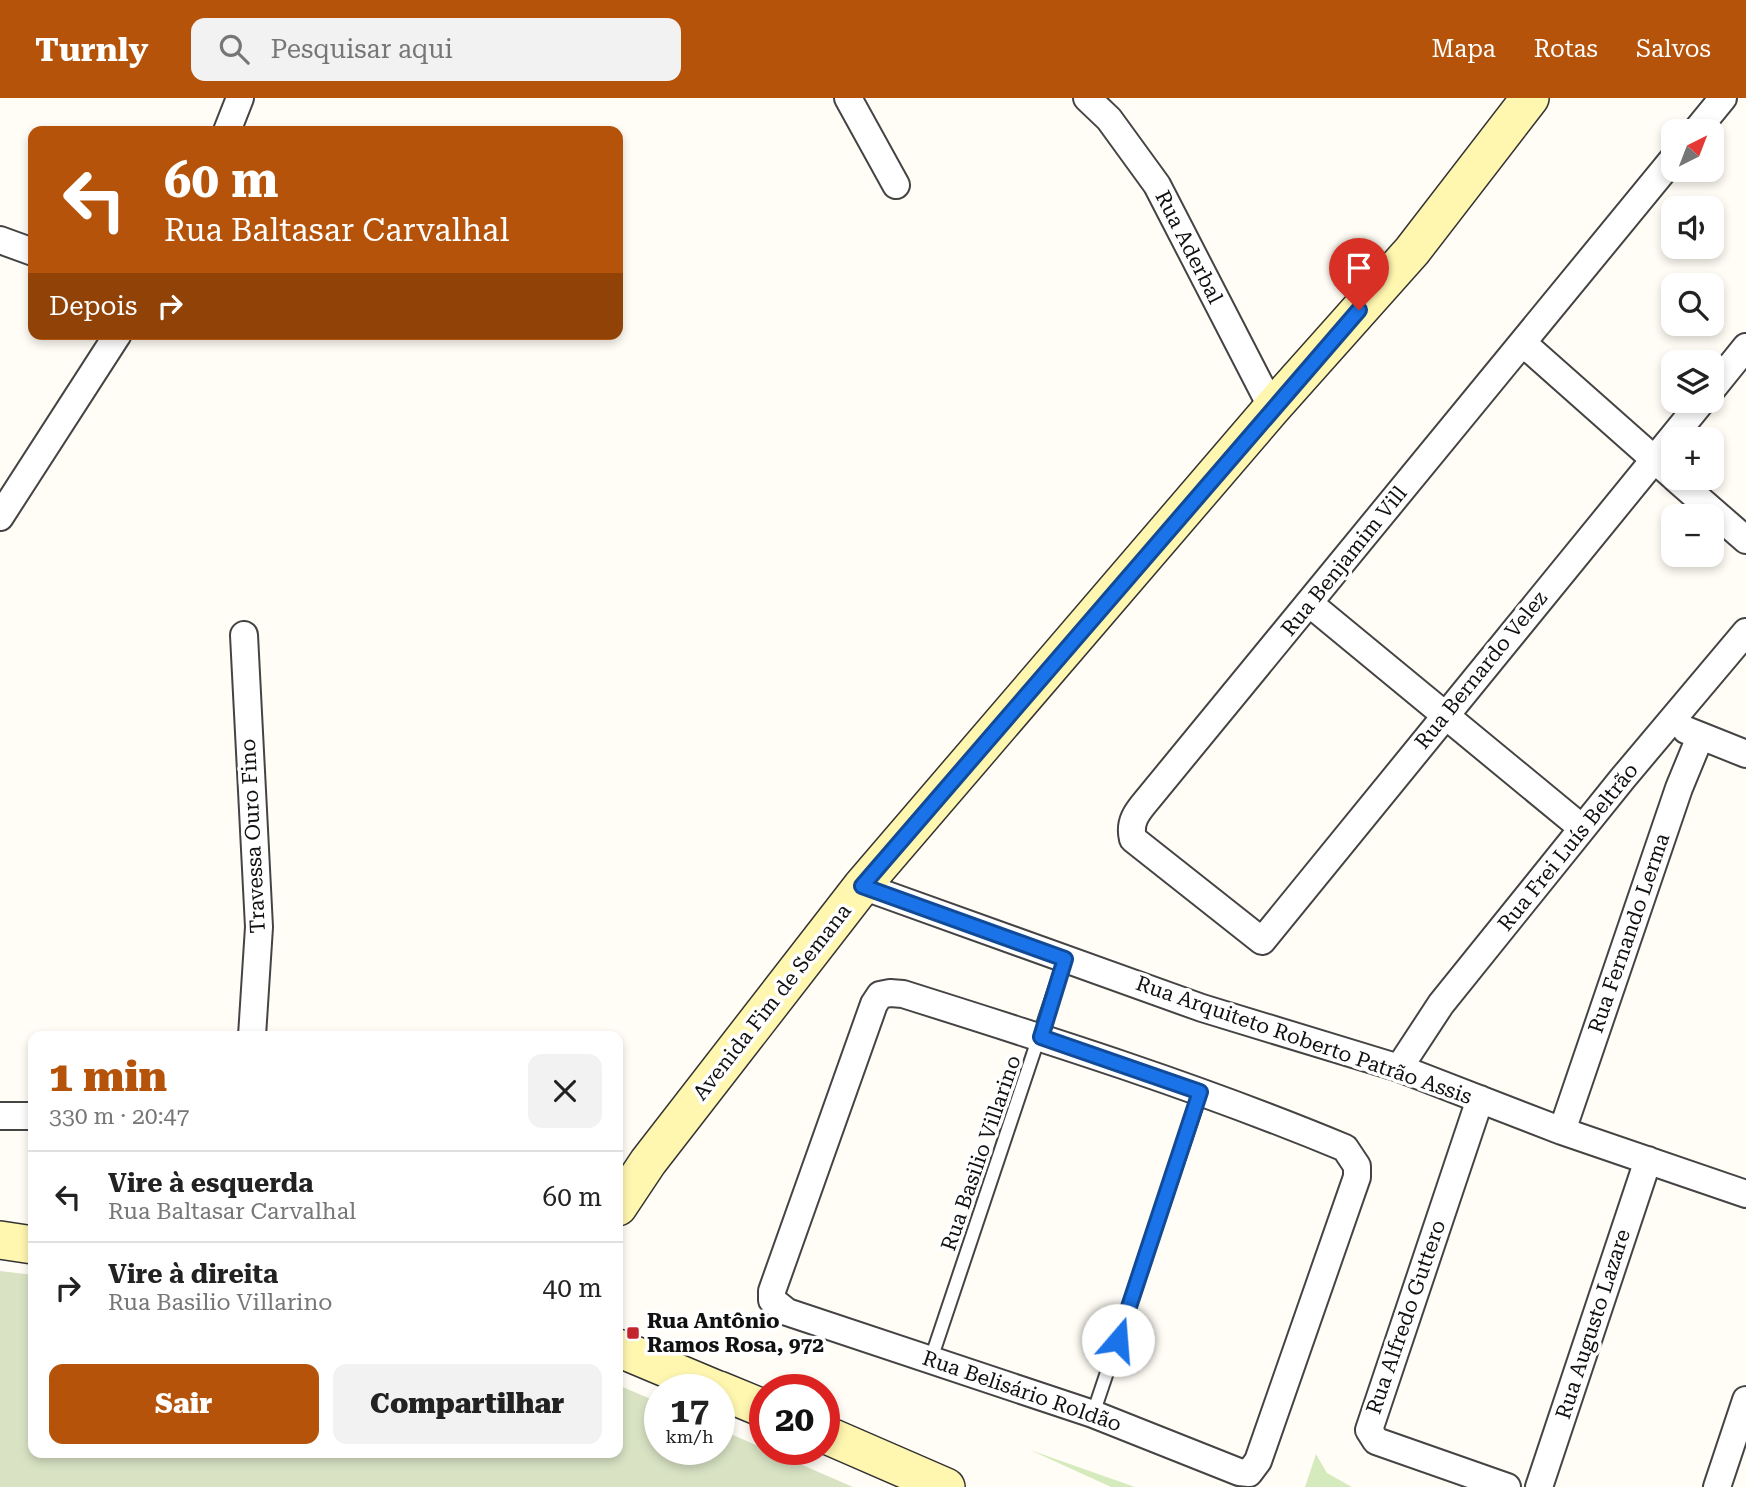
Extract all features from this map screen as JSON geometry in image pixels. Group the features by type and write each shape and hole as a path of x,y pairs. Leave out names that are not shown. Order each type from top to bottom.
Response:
{"street":[{"path":"229,126 240,98"},
{"path":"848,98 896,185"},
{"name":"Rua Aderbal","path":"1087,98 1109,119 1157,185 1272,408"},
{"name":"Avenida Fim de Semana","path":"623,1200 648,1162 862,886 1272,408 1412,251 1530,98"},
{"path":"1706,119 1723,98"},
{"name":"Rua Benjamim Vill","path":"1262,941 1142,848 1133,839 1130,827 1134,817 1661,174"},
{"path":"0,240 28,250"},
{"path":"0,517 114,340"},
{"path":"1524,344 1661,465"},
{"path":"1724,374 1746,347"},
{"name":"Rua Bernardo Velez","path":"1262,941 1444,715 1661,479"},
{"path":"1689,490 1746,540"},
{"path":"1310,603 1582,828"},
{"name":"Rua Frei Luís Beltrão","path":"1399,1069 1441,1004 1582,828 1746,632"},
{"name":"Travessa Ouro Fino","path":"244,635 259,927 252,1031"},
{"path":"1670,722 1700,737 1746,754"},
{"name":"Rua Fernando Lerma","path":"1562,1131 1679,788 1700,737"},
{"name":"Rua Arquiteto Roberto Patrão Assis","path":"862,886 1202,1008 1399,1069 1562,1131 1746,1194"},
{"name":"Rua Belisário Roldão","path":"1041,1037 903,994 880,995 874,1004 832,1121 772,1291 772,1300 787,1312 1093,1414 1239,1472 1249,1473 1258,1461 1357,1177 1357,1166 1345,1148 1200,1092"},
{"path":"1041,1037 1200,1092"},
{"name":"Rua Alfredo Guttero","path":"1479,1099 1369,1430 1376,1441 1507,1487"},
{"path":"0,1115 28,1116"},
{"name":"Rua Augusto Lazare","path":"1539,1487 1648,1160"},
{"path":"0,1240 28,1244"},
{"path":"623,1350 680,1374"},
{"path":"1717,1487 1746,1400"},
{"path":"840,1441 946,1487"}],"lane":[{"name":"Rua Basilio Villarino","path":"932,1359 1065,959"},
{"path":"1093,1414 1200,1092"}],"green space":[{"path":"0,1271 28,1274 28,1458 623,1458 623,1387 644,1396 644,1465 735,1465 735,1436 749,1442 749,1465 802,1465 853,1487 0,1487"},
{"path":"1030,1450 1135,1487 1111,1487"},
{"path":"1316,1454 1327,1473 1352,1487 1305,1487"}],"place":[{"name":"Rua Antônio Ramos Rosa, 972","path":"633,1333"}],"route":[{"path":"1118,1340 1200,1092 1041,1037 1065,959 862,886 1359,310"}]}
